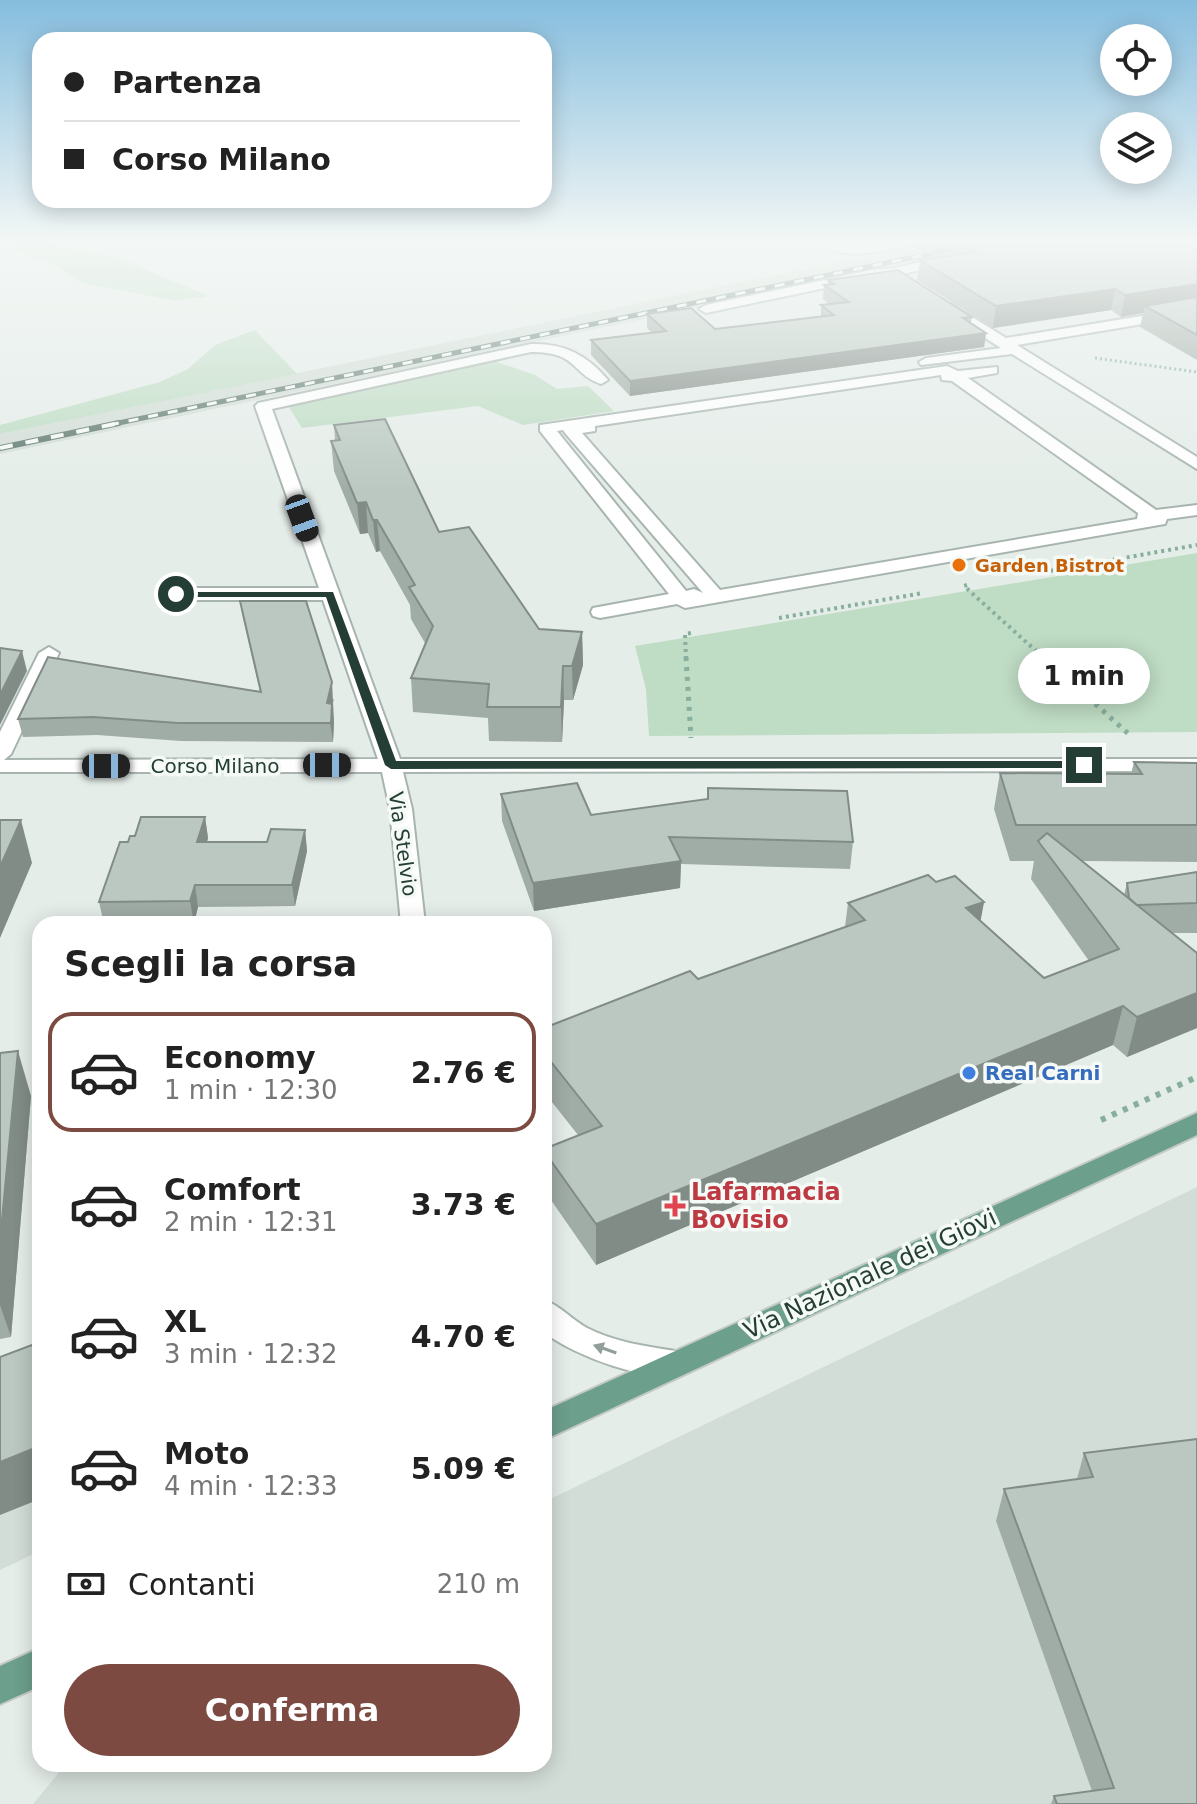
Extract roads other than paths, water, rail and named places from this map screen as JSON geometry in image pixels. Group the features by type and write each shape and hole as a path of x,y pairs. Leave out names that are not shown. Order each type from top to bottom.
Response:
{"main road":[{"name":"Via Nazionale dei Giovi","path":"552,1422 1197,1123"},
{"path":"0,1686 32,1670"}],"street":[{"path":"973,324 1197,464"},
{"path":"795,380 1126,324"},
{"name":"Via Stelvio","path":"412,916 401,809 391,765 263,406 541,347 568,351 601,380"},
{"path":"947,370 950,376 1147,516 1159,520 685,602 546,428 947,370"},
{"path":"712,592 571,430 992,370"},
{"path":"600,612 1147,516 1197,510"},
{"path":"176,594 330,594"},
{"path":"0,754 49,653"},
{"name":"Corso Milano","path":"0,766 1197,765"},
{"path":"552,1319 579,1340 614,1353 675,1364"}],"railway":[{"path":"109,425 592,324"},
{"path":"0,448 119,423"}],"place":[{"name":"Garden Bistrot","path":"959,565"},
{"name":"Real Carni","path":"969,1073"},
{"name":"Lafarmacia Bovisio","path":"675,1206"}]}
